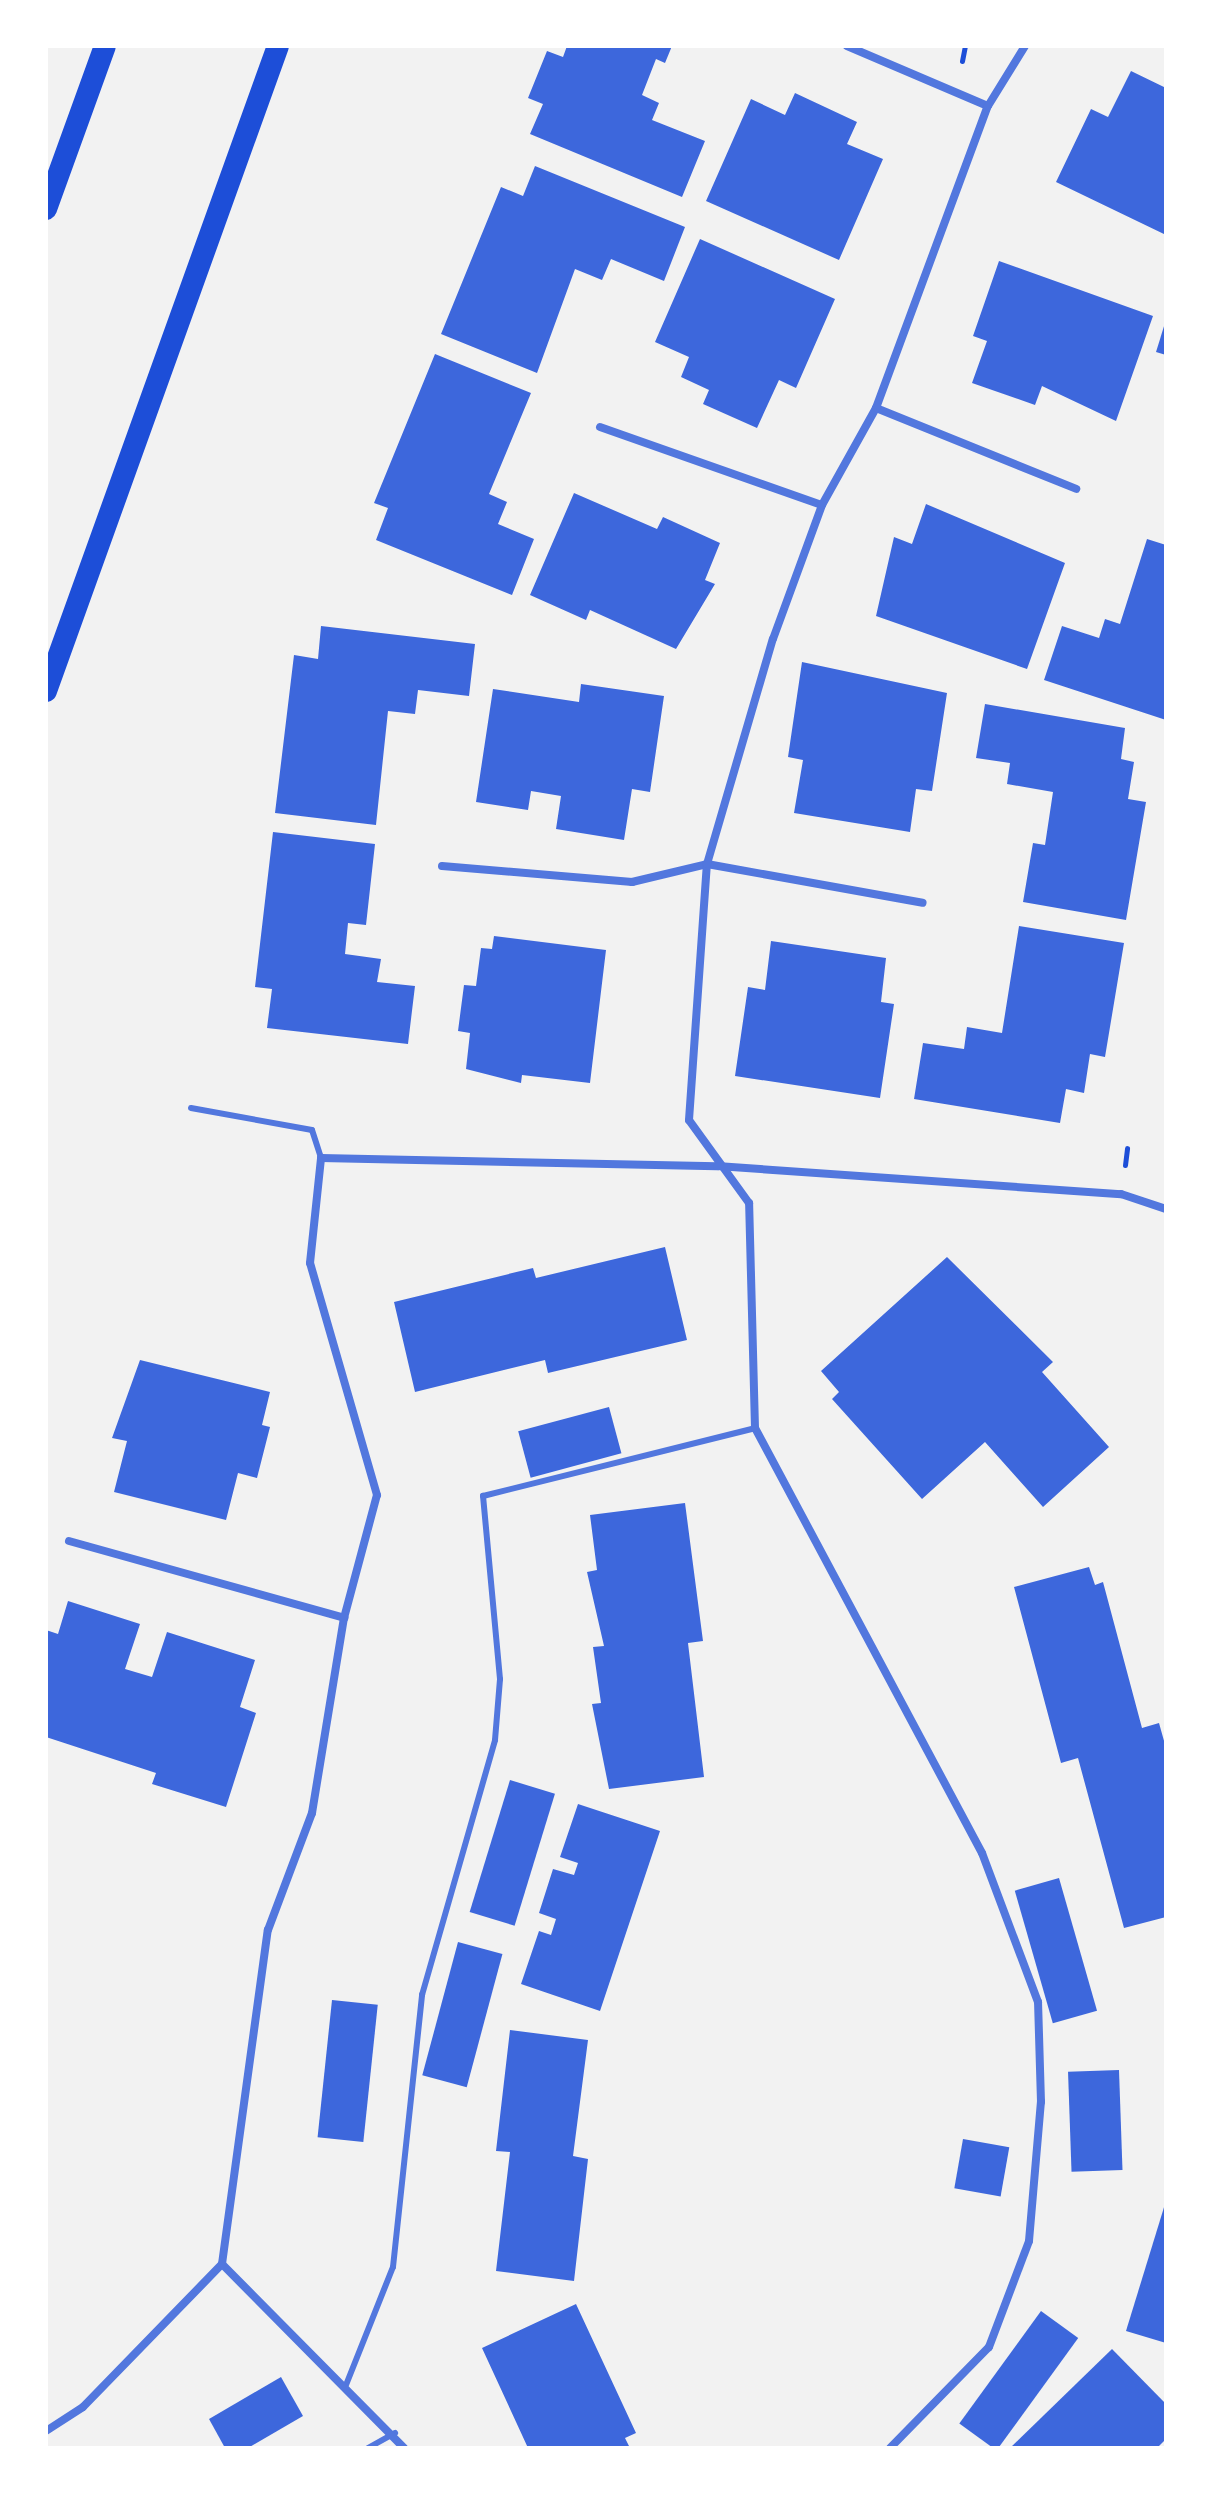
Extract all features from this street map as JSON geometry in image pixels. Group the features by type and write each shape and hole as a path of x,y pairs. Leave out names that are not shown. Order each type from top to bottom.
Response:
{"highway":[{"path":"46,209 105,46"},
{"path":"46,691 278,46"}],"street":[{"path":"847,46 988,106"},
{"path":"890,2448 989,2347 1029,2241 1041,2102 1038,2002 982,1853 755,1428 749,1203 717,1166 689,1120 707,864 773,639 822,505 876,408 988,106 1025,46"},
{"path":"876,408 1076,489"},
{"path":"600,427 822,505"},
{"path":"442,866 632,882 707,864 923,903"},
{"path":"46,2431 83,2407 222,2264 268,1930 312,1813 344,1618 377,1495 310,1263 321,1158 717,1166 1121,1194 1166,1209"},
{"path":"69,1541 344,1618"},
{"path":"222,2264 395,2433 404,2448"}],"lane":[{"path":"191,1108 312,1130 321,1158"},
{"path":"346,2385 393,2267 422,1995 495,1740 500,1679 483,1496 755,1428"},
{"path":"368,2448 395,2433"}],"building":[{"path":"567,46 672,46 665,63 656,59 642,95 659,103 652,120 705,141 682,197 530,134 543,104 528,98 547,51 563,57"},
{"path":"1131,71 1166,88 1166,235 1056,182 1091,109 1108,117"},
{"path":"795,93 857,122 847,144 883,159 839,260 706,201 751,99 785,115"},
{"path":"535,166 685,227 664,281 611,259 602,280 575,269 537,373 441,334 501,187 523,196"},
{"path":"700,239 835,299 796,388 779,380 757,428 703,404 709,390 681,377 689,357 655,342"},
{"path":"999,261 1153,316 1116,421 1042,386 1035,405 972,383 987,341 973,336"},
{"path":"1166,323 1166,355 1156,352"},
{"path":"435,354 531,393 489,494 507,502 498,524 534,539 512,595 376,540 388,508 374,503"},
{"path":"574,493 657,529 663,517 720,543 705,580 715,584 676,649 590,610 586,620 530,595"},
{"path":"926,504 1065,563 1027,669 876,616 894,537 912,544"},
{"path":"1147,539 1166,545 1166,720 1044,680 1062,626 1099,638 1105,619 1120,624"},
{"path":"321,626 475,644 469,696 418,690 415,714 388,711 376,825 275,813 294,655 318,659"},
{"path":"802,662 947,693 932,791 916,789 910,832 794,813 803,760 788,757"},
{"path":"581,684 664,696 650,792 632,789 624,840 556,829 561,796 531,791 528,810 476,802 493,689 579,702"},
{"path":"985,704 1125,728 1121,759 1134,762 1128,799 1146,802 1126,920 1023,902 1033,843 1045,845 1053,792 1007,784 1010,763 976,758"},
{"path":"273,832 375,844 366,925 348,923 345,954 381,959 377,982 415,986 408,1044 267,1028 272,989 255,987"},
{"path":"1019,926 1124,943 1105,1057 1090,1054 1084,1093 1066,1089 1060,1123 914,1099 923,1043 964,1049 967,1027 1002,1033"},
{"path":"494,936 606,950 590,1083 522,1075 521,1083 466,1069 470,1033 458,1031 464,985 476,986 481,948 492,949"},
{"path":"771,941 886,958 881,1002 894,1004 880,1098 735,1076 748,987 765,990"},
{"path":"665,1247 687,1340 548,1373 545,1360 415,1392 394,1302 533,1268 536,1278"},
{"path":"947,1257 1053,1362 1042,1372 1109,1447 1043,1507 985,1442 922,1499 832,1399 839,1392 821,1371"},
{"path":"140,1360 270,1392 262,1425 270,1427 257,1478 238,1473 226,1520 114,1492 127,1441 112,1438"},
{"path":"609,1407 621,1453 531,1478 518,1431"},
{"path":"685,1503 703,1641 688,1643 704,1777 609,1789 592,1704 601,1703 593,1647 604,1646 587,1572 597,1570 590,1515"},
{"path":"1089,1567 1095,1585 1103,1582 1142,1728 1159,1723 1166,1748 1166,1917 1124,1928 1078,1758 1061,1763 1014,1587"},
{"path":"68,1601 140,1624 125,1669 152,1677 167,1632 255,1660 240,1707 256,1713 226,1807 152,1784 156,1773 46,1737 46,1630 58,1634"},
{"path":"510,1780 555,1794 515,1926 470,1912"},
{"path":"578,1804 660,1831 600,2011 521,1984 539,1931 551,1935 556,1919 539,1913 553,1869 574,1875 578,1863 560,1857"},
{"path":"1059,1878 1097,2011 1053,2023 1015,1891"},
{"path":"458,1942 502,1954 467,2087 422,2075"},
{"path":"332,2000 378,2005 363,2142 318,2137"},
{"path":"510,2030 588,2040 573,2156 588,2159 574,2281 496,2271 510,2152 496,2151"},
{"path":"1119,2070 1122,2170 1072,2172 1068,2072"},
{"path":"963,2139 1009,2147 1001,2196 954,2188"},
{"path":"1166,2205 1166,2343 1126,2331"},
{"path":"576,2304 636,2433 625,2438 630,2448 528,2448 482,2348"},
{"path":"1041,2311 1078,2338 998,2448 993,2448 959,2423"},
{"path":"1112,2349 1166,2404 1166,2439 1157,2448 1010,2448"},
{"path":"281,2377 303,2416 248,2448 225,2448 209,2419"}]}
